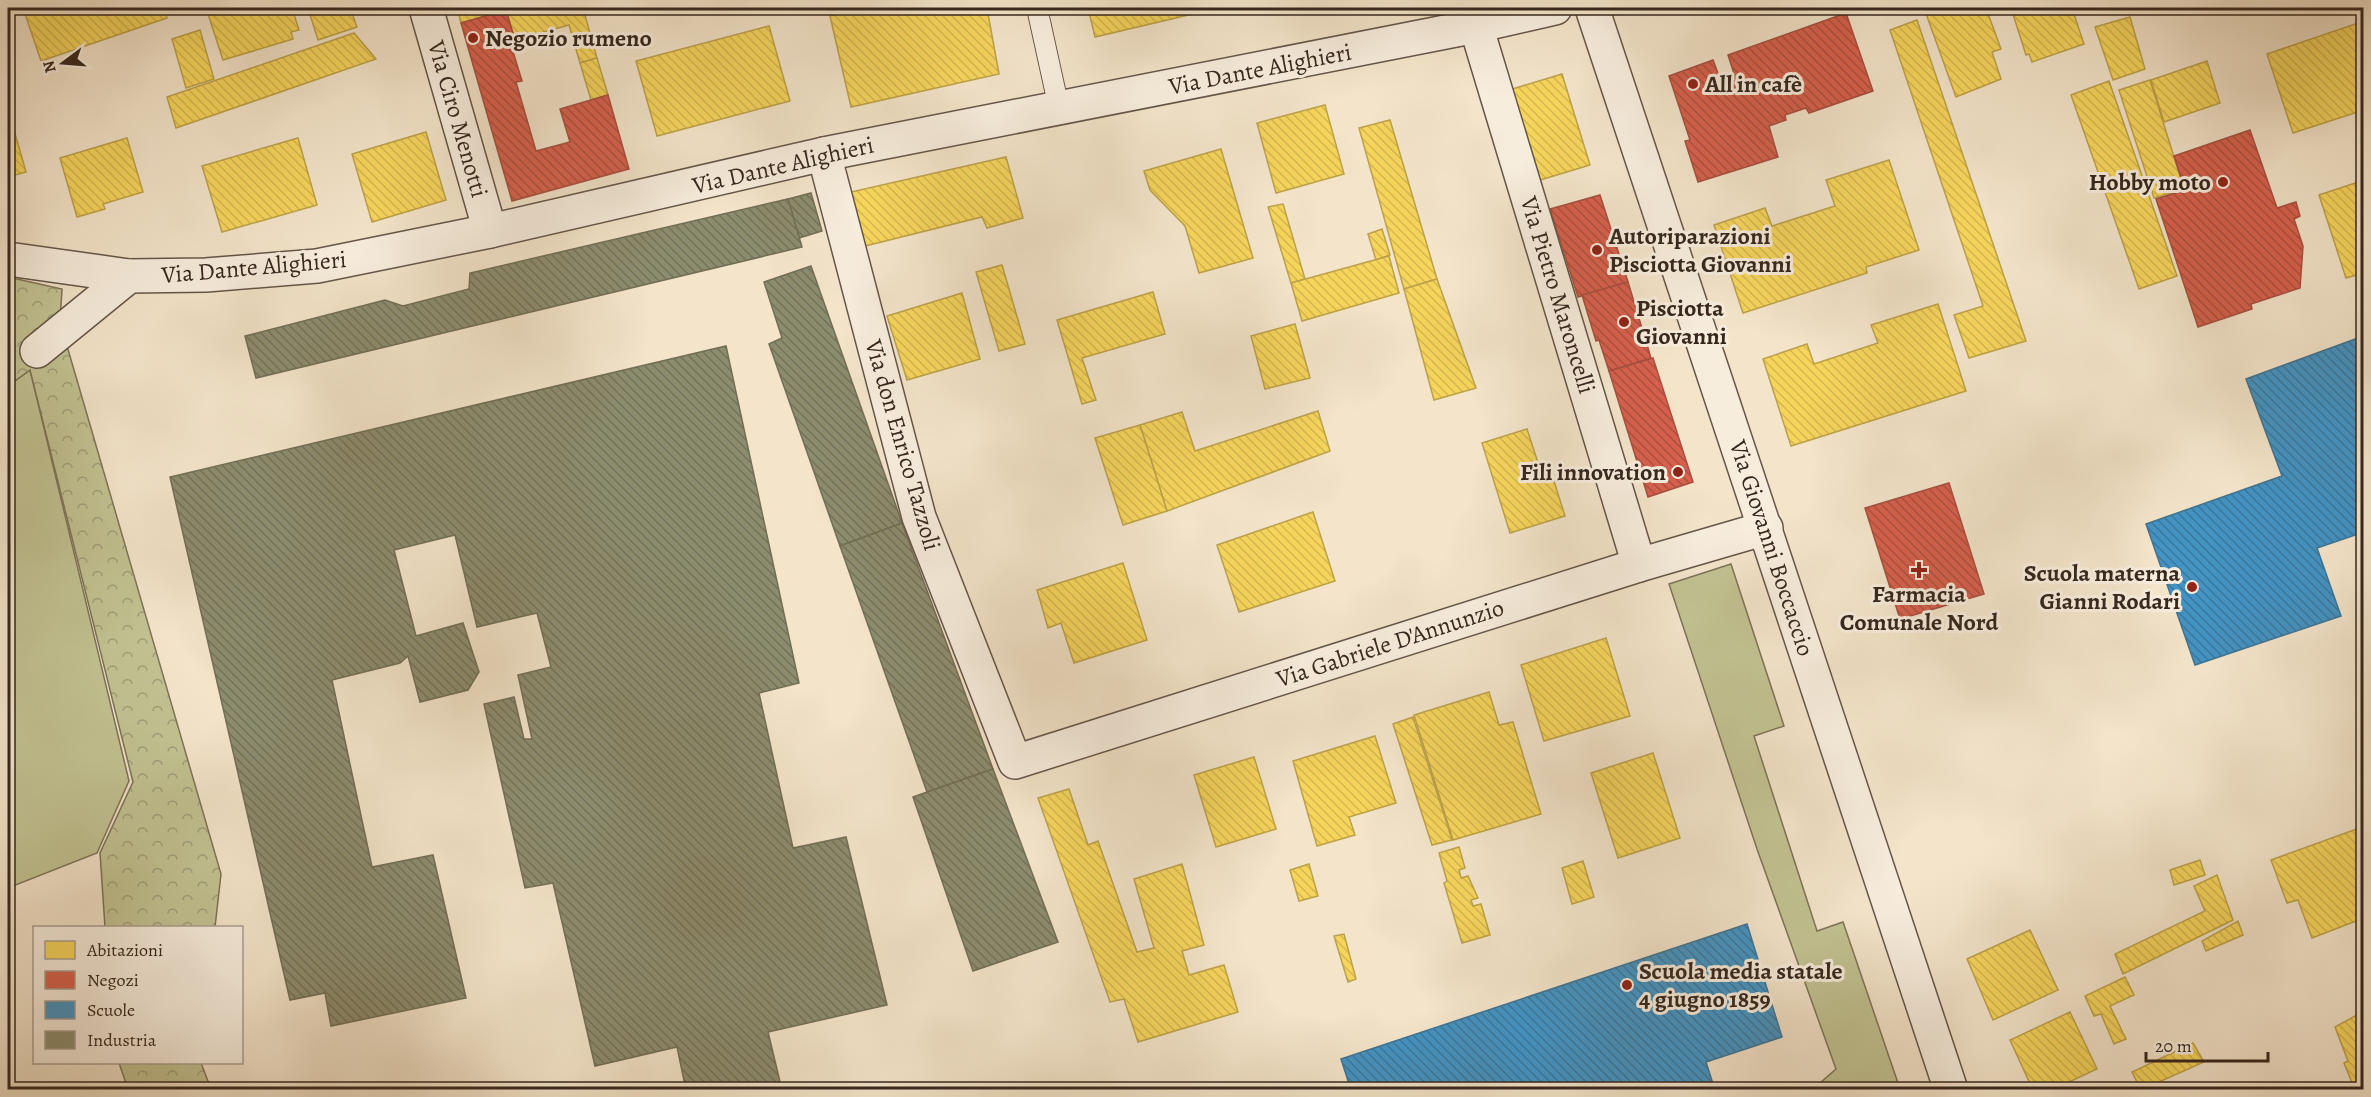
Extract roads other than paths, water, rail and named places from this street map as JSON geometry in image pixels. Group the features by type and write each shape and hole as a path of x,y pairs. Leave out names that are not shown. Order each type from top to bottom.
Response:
{"street":[{"name":"Via Ciro Menotti","path":"426,8 490,231"},
{"name":"Via Dante Alighieri","path":"8,259 129,276 206,275 317,266 490,231 824,154 1476,26 1556,8"},
{"name":"Via Giovanni Boccaccio","path":"1592,8 1951,1089"},
{"name":"Via Pietro Maroncelli","path":"1476,26 1639,565"},
{"name":"Via don Enrico Tazzoli","path":"824,154 919,517 1015,762"},
{"path":"37,351 129,276"},
{"name":"Via Gabriele D'Annunzio","path":"1015,762 1639,565 1766,528"}],"lane":[{"path":"1037,8 1059,108"}],"place":[{"name":"Negozio rumeno","path":"473,38"},
{"name":"All in cafè","path":"1693,84"},
{"name":"Hobby moto","path":"2223,182"},
{"name":"Autoriparazioni Pisciotta Giovanni","path":"1597,250"},
{"name":"Pisciotta Giovanni","path":"1624,322"},
{"name":"Fili innovation","path":"1678,472"},
{"name":"Farmacia Comunale Nord","path":"1919,570"},
{"name":"Scuola materna Gianni Rodari","path":"2192,587"},
{"name":"Scuola media statale 4 giugno 1859","path":"1627,985"}]}
